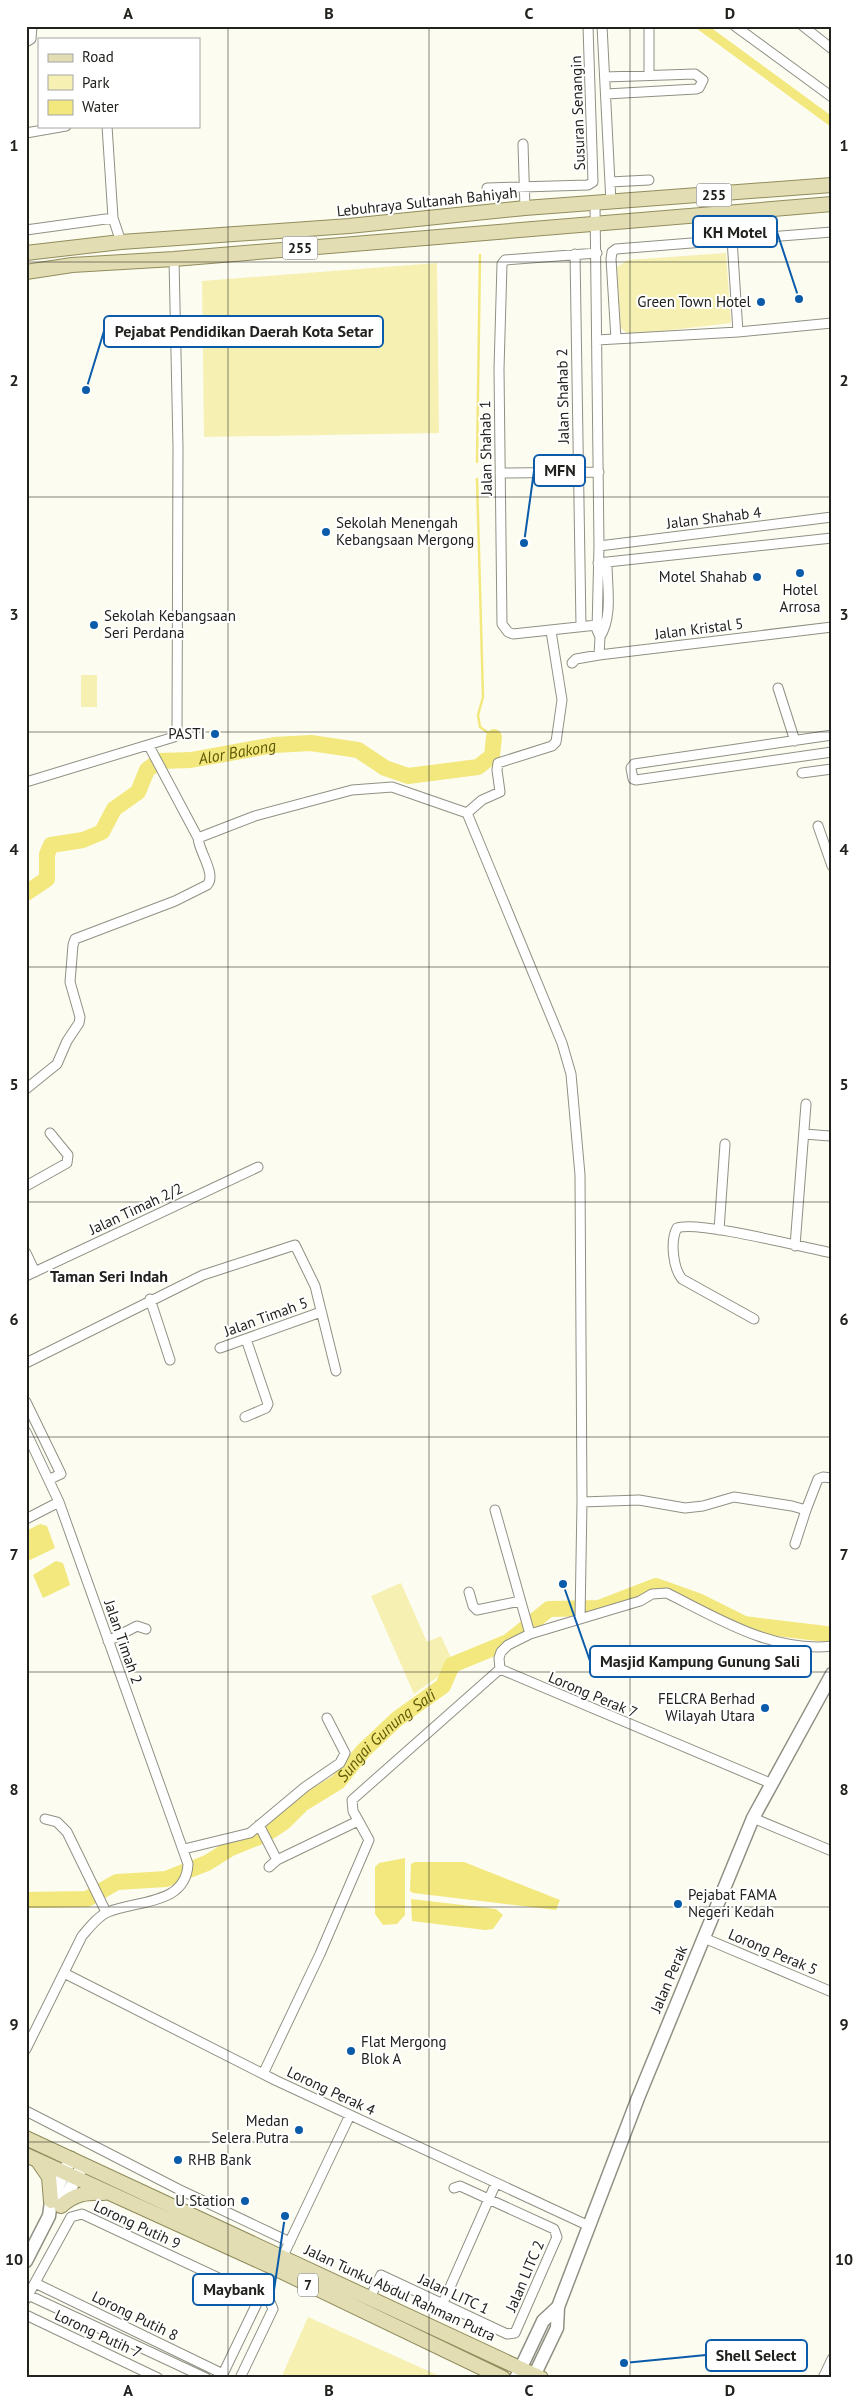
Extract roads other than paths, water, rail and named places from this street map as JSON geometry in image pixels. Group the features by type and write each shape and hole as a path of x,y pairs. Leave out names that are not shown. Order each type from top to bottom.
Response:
{"main road":[{"name":"Lebuhraya Sultanah Bahiyah","path":"26,253 121,242 349,226 525,208 596,205 832,185"},
{"name":"255","path":"26,272 72,265 174,259 832,204"},
{"name":"Jalan Tunku Abdul Rahman Putra","path":"26,2138 283,2256 518,2373 536,2377"},
{"name":"Jalan Tunku Abdul Rahman Putra","path":"32,2158 503,2378"},
{"path":"32,2158 48,2177 54,2208 72,2197 88,2193 112,2194"},
{"path":"71,2175 77,2161"}],"street":[{"path":"26,42 31,39 32,26"},
{"name":"Susuran Senangin","path":"487,188 588,185 594,179 588,26"},
{"path":"602,26 611,203"},
{"path":"649,26 649,75"},
{"path":"735,26 832,97"},
{"path":"803,26 827,42 832,49"},
{"path":"605,77 695,74 703,80 699,88 696,89 606,94"},
{"path":"26,133 55,128"},
{"path":"107,128 113,218 121,242"},
{"path":"523,144 525,208"},
{"path":"610,182 649,180"},
{"path":"596,205 599,546 608,615 605,629 600,637"},
{"path":"26,230 113,218"},
{"path":"616,339 612,252 616,249 832,232"},
{"path":"732,239 738,332"},
{"path":"575,254 596,253"},
{"name":"Jalan Shahab 2","path":"575,254 581,626"},
{"name":"Jalan Shahab 1","path":"575,254 505,260 502,264 499,369 502,624 508,632 513,634 551,631 597,624"},
{"path":"26,782 151,750 174,737 178,726 178,437 174,259"},
{"path":"597,340 738,332 832,323"},
{"path":"500,473 599,472"},
{"name":"Jalan Shahab 4","path":"599,546 832,517"},
{"path":"602,563 832,538"},
{"path":"599,655 600,637 597,624 602,563"},
{"name":"Jalan Kristal 5","path":"572,664 576,659 599,655 832,627"},
{"path":"467,813 482,800 500,792 498,763 552,746 556,742 562,700 551,631"},
{"path":"778,688 795,741"},
{"path":"832,735 634,764 631,766 633,777 636,780 832,752"},
{"path":"26,1089 57,1064 68,1041 80,1023 70,982 72,945 75,939 175,901 210,882 211,875 202,856 198,838 151,750"},
{"path":"802,773 832,769"},
{"path":"198,838 255,816 352,790 392,788 467,813 562,1043 571,1074 580,1176 582,1502 580,1612"},
{"path":"818,826 832,866"},
{"path":"795,1246 806,1104"},
{"path":"26,1186 67,1163 68,1155 50,1133"},
{"path":"804,1134 830,1136"},
{"path":"719,1230 725,1144"},
{"name":"Jalan Timah 2/2","path":"26,1276 258,1167"},
{"path":"754,1319 688,1284 678,1274 674,1238 677,1228 686,1226 719,1230 832,1253"},
{"path":"26,1363 150,1299 203,1275 295,1245 315,1286 336,1371"},
{"path":"26,1253 35,1272"},
{"path":"150,1299 170,1360"},
{"name":"Jalan Timah 5","path":"220,1348 320,1312"},
{"path":"245,1417 266,1408 268,1404 246,1339"},
{"path":"26,1402 60,1474 50,1479"},
{"name":"Jalan Timah 2","path":"26,1432 50,1479 59,1502 188,1864 188,1876 180,1889 168,1896 106,1912"},
{"path":"795,1544 818,1480 823,1477 832,1478"},
{"path":"582,1502 639,1500 685,1508 703,1506 734,1497 806,1510"},
{"path":"26,1519 59,1502"},
{"path":"495,1510 530,1632"},
{"path":"469,1592 473,1606 477,1610 520,1601"},
{"path":"263,2074 320,1954 369,1840 351,1806 355,1796 500,1669 499,1658 508,1646 530,1632 580,1612 640,1601 658,1592 667,1593 757,1636 788,1643 832,1646"},
{"path":"108,1641 137,1626 146,1629"},
{"name":"Lorong Perak 7","path":"500,1669 770,1783"},
{"name":"Jalan Perak","path":"536,2377 557,2328 558,2307 638,2098 753,1818 770,1783 832,1674"},
{"path":"184,1849 261,1831 305,1787 340,1763 345,1753 327,1718"},
{"path":"27,2048 82,1936 106,1912 67,1832 57,1822 45,1818"},
{"path":"753,1818 832,1851"},
{"path":"269,1867 277,1860 358,1821"},
{"path":"261,1831 277,1860"},
{"name":"Lorong Perak 5","path":"704,1938 832,1992"},
{"name":"Lorong Perak 4","path":"64,1973 263,2074 589,2226"},
{"path":"26,2111 178,2190 290,2242"},
{"path":"283,2256 350,2115"},
{"path":"26,2261 71,2175"},
{"path":"443,2303 496,2183"},
{"path":"454,2188 460,2186 488,2198"},
{"path":"171,2204 178,2190"},
{"name":"Jalan LITC 2","path":"488,2198 554,2229 557,2237 515,2333"},
{"name":"Lorong Putih 9","path":"27,2296 71,2217 82,2214 260,2297"},
{"name":"Jalan LITC 1","path":"370,2298 381,2275 507,2334 515,2333"},
{"name":"Lorong Putih 8","path":"35,2283 222,2376"},
{"path":"27,2296 206,2378"},
{"path":"222,2376 260,2297 270,2302 273,2309 240,2378"},
{"name":"Jalan Perak","path":"518,2373 543,2321 558,2307"},
{"name":"Lorong Putih 7","path":"26,2315 158,2378"},
{"path":"823,2378 832,2358"}],"water":[{"path":"40,1524 47,1526 55,1548 28,1561 26,1531"},
{"path":"56,1561 63,1563 70,1585 43,1598 33,1575"},
{"path":"405,1858 405,1915 397,1924 383,1925 375,1914 375,1867 379,1863"},
{"path":"415,1862 464,1862 560,1900 556,1910 413,1893 410,1891 411,1864"},
{"path":"411,1899 496,1909 503,1915 493,1929 485,1930 412,1921"}],"waterway":[{"path":"701,26 832,122"},
{"path":"477,462 480,255"},
{"path":"477,479 483,697 478,715 480,727 494,737"},
{"name":"Alor Bakong","path":"26,893 47,879 47,854 51,845 83,840 102,832 114,809 138,792 147,770 159,761 191,760 274,745 311,743 358,750 385,768 408,776 478,767 492,756 494,737"},
{"name":"Sungai Gunung Sali","path":"26,1900 87,1899 117,1882 166,1879 207,1863 231,1848 266,1834 284,1822 302,1804 338,1782 363,1751 397,1719 443,1686 452,1665 508,1642 549,1609 599,1608 656,1586 698,1601 744,1624 826,1634"}],"place":[{"name":"KH Motel","path":"799,299"},
{"name":"Green Town Hotel","path":"761,302"},
{"name":"Pejabat Pendidikan Daerah Kota Setar","path":"86,390"},
{"name":"Sekolah Menengah Kebangsaan Mergong","path":"326,532"},
{"name":"MFN","path":"524,543"},
{"name":"Hotel Arrosa","path":"800,573"},
{"name":"Motel Shahab","path":"757,577"},
{"name":"Sekolah Kebangsaan Seri Perdana","path":"94,625"},
{"name":"PASTI","path":"215,734"},
{"name":"Masjid Kampung Gunung Sali","path":"563,1584"},
{"name":"FELCRA Berhad Wilayah Utara","path":"765,1708"},
{"name":"Pejabat FAMA Negeri Kedah","path":"678,1904"},
{"name":"Flat Mergong Blok A","path":"351,2051"},
{"name":"Medan Selera Putra","path":"299,2130"},
{"name":"RHB Bank","path":"178,2160"},
{"name":"U Station","path":"245,2201"},
{"name":"Maybank","path":"285,2216"},
{"name":"Shell Select","path":"624,2363"}],"district":[{"name":"Taman Seri Indah","path":"109,1276"}]}
